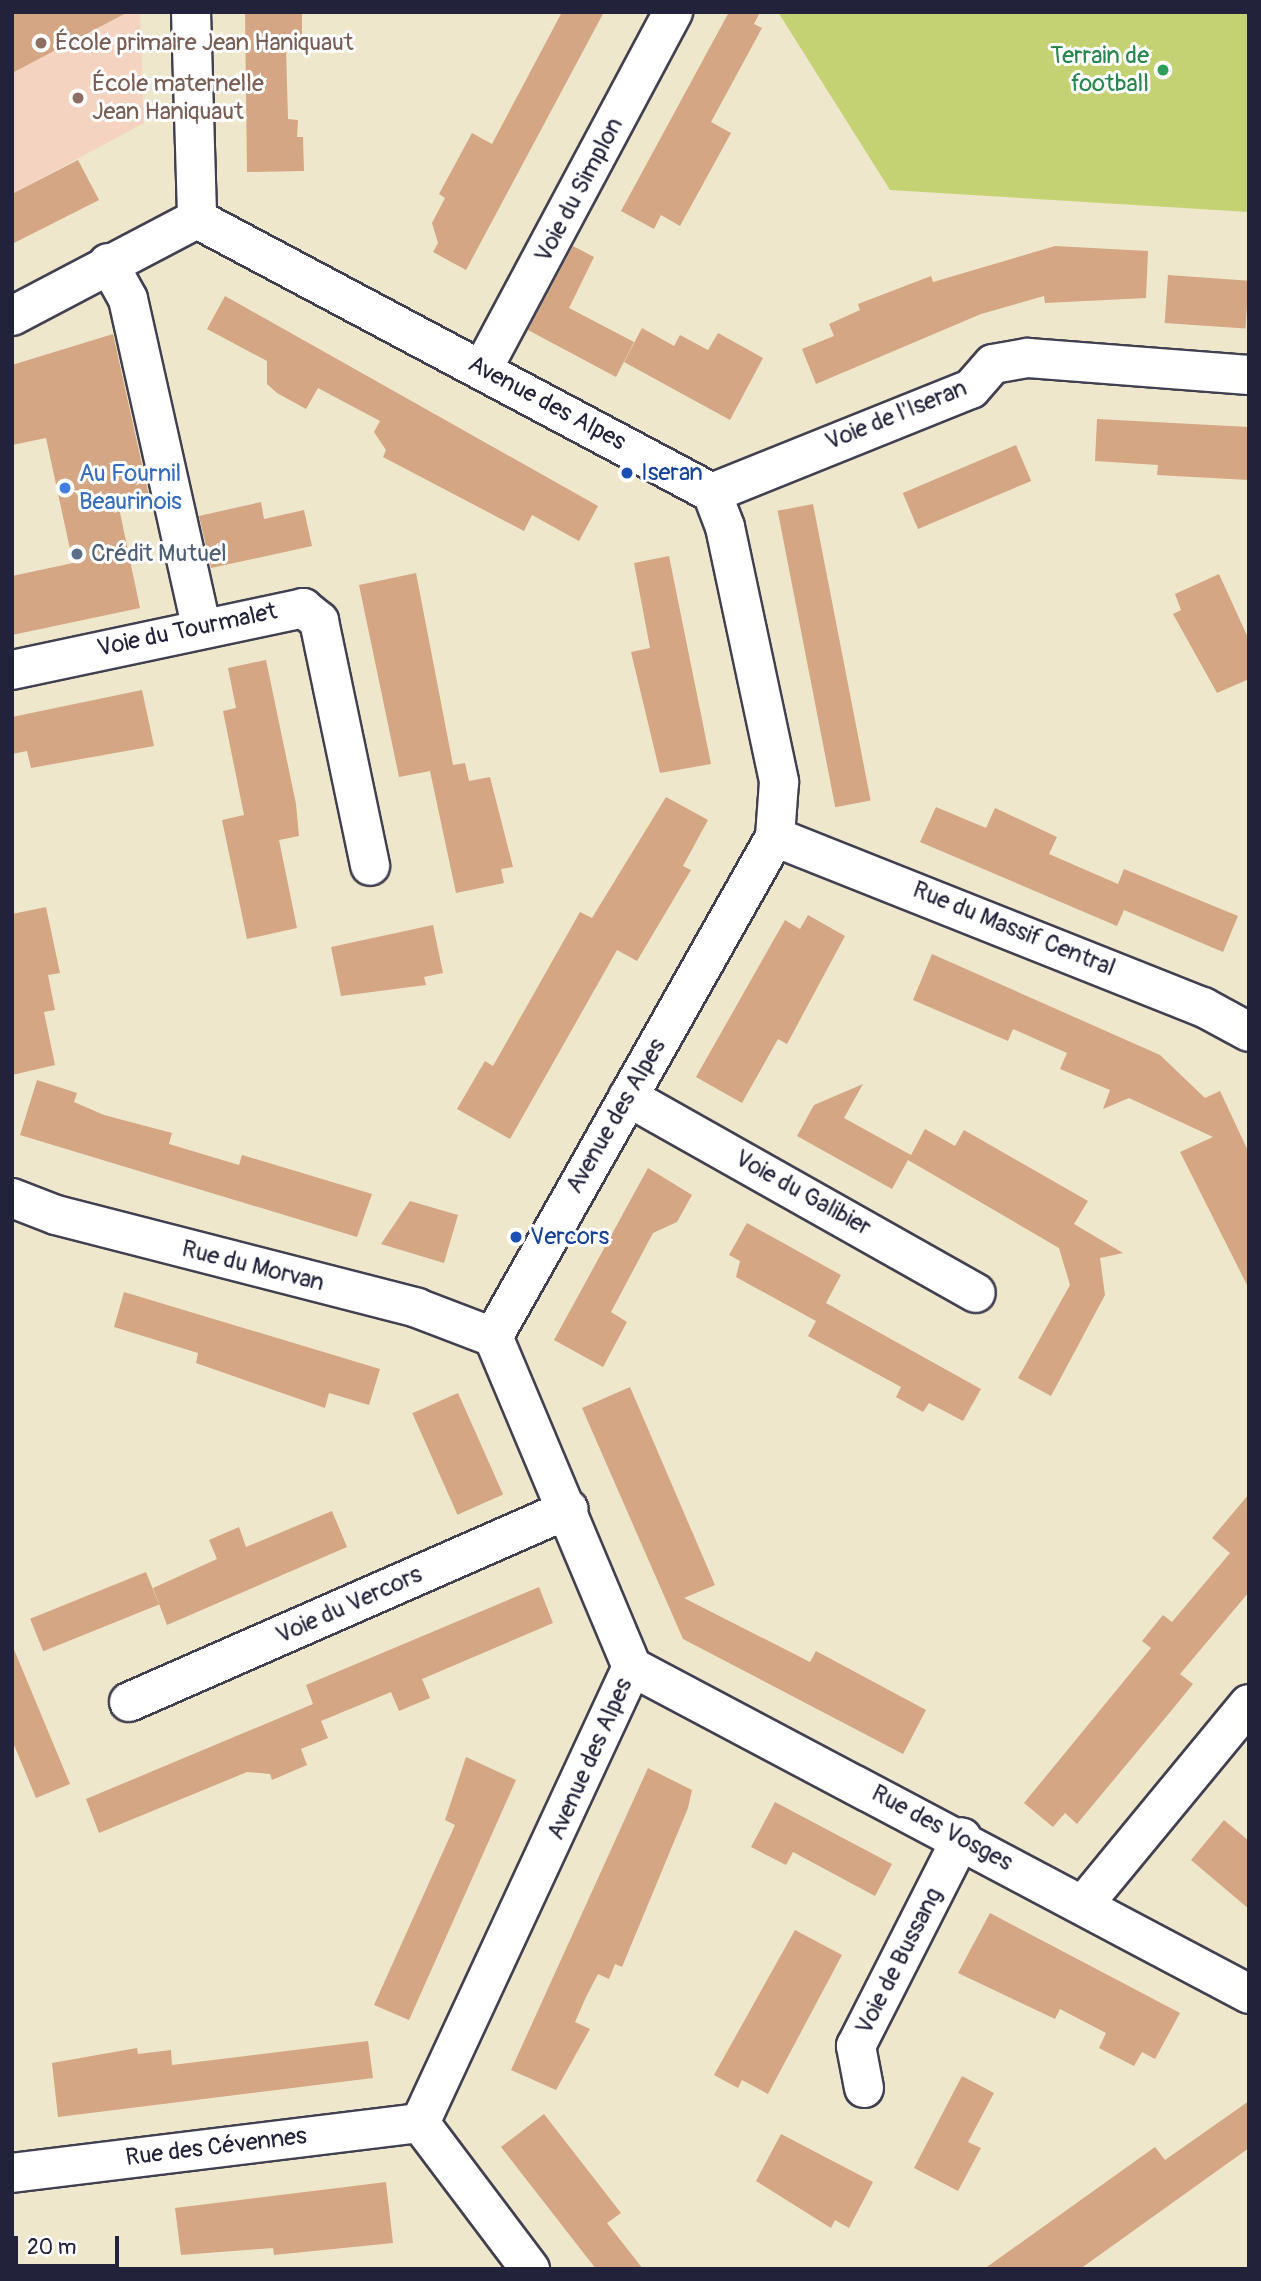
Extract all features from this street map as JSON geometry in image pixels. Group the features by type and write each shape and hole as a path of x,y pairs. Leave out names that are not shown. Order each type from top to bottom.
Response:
{"street":[{"path":"12,316 108,263 197,219 191,12"},
{"name":"Voie du Simplon","path":"483,368 673,12"},
{"name":"Avenue des Alpes","path":"197,219 483,368 712,493 779,782 775,837 493,1337 569,1509 632,1667 420,2123"},
{"path":"108,263 128,299 201,626"},
{"name":"Voie de l'Iseran","path":"712,493 971,389 993,364 1028,358 1249,375"},
{"name":"Voie du Tourmalet","path":"12,670 285,608 303,608 319,621 370,866"},
{"name":"Rue du Massif Central","path":"775,837 1178,996 1249,1031"},
{"name":"Voie du Galibier","path":"628,1097 976,1293"},
{"name":"Rue du Morvan","path":"12,1198 56,1215 417,1308 493,1337"},
{"name":"Voie du Vercors","path":"128,1702 569,1509"},
{"name":"Rue des Vosges","path":"632,1667 962,1837 1249,1994"},
{"path":"1084,1904 1249,1704"},
{"name":"Voie de Bussang","path":"864,2088 856,2046 962,1837"},
{"path":"420,2123 530,2269"},
{"name":"Rue des Cévennes","path":"12,2173 420,2123"}],"shaded area":[{"name":"École maternelle Jean Haniquaut","path":"12,12 140,12 144,123 12,194"}],"green space":[{"path":"778,12 1249,12 1249,212 890,190"}],"building":[{"name":"École primaire Jean Haniquaut","path":"12,12 128,12 12,73"},
{"path":"245,12 302,12 302,48 286,48 288,119 298,120 297,137 303,137 304,171 247,172"},
{"path":"562,12 604,12 466,270 433,252 438,243 432,223 445,198 439,194 472,133 492,144"},
{"path":"729,12 760,12 754,24 762,28 711,122 731,133 680,226 661,215 654,229 621,211"},
{"path":"78,160 99,200 12,244 12,194"},
{"path":"573,246 594,257 569,308 634,342 616,377 528,330"},
{"path":"1055,246 1148,251 1146,298 1045,303 1044,296 981,314 816,384 802,349 834,336 829,324 860,310 858,304 931,276 933,282"},
{"path":"1168,275 1249,281 1245,329 1165,323"},
{"path":"225,296 598,506 579,541 532,515 524,531 383,457 386,450 374,432 380,421 318,388 306,409 277,393 267,384 267,361 207,329"},
{"path":"642,328 674,346 680,335 708,350 718,333 763,358 730,420 624,362"},
{"path":"113,334 149,496 118,503 140,608 12,635 12,576 73,563 46,438 12,445 12,365"},
{"path":"1097,419 1249,427 1249,480 1157,475 1158,465 1095,461"},
{"path":"1016,445 1031,481 918,529 903,493"},
{"path":"261,502 264,519 304,510 312,546 211,568 199,516"},
{"path":"813,504 871,800 835,807 778,511"},
{"path":"669,556 711,764 660,773 631,652 650,648 634,563"},
{"path":"416,573 453,765 465,763 469,781 490,777 513,867 501,869 504,883 456,893 430,771 399,777 359,585"},
{"path":"1219,574 1249,640 1249,679 1217,693 1173,614 1181,610 1175,594"},
{"path":"266,660 296,804 299,836 279,840 297,928 247,939 222,820 244,815 223,711 236,708 228,668"},
{"path":"142,690 154,746 31,768 27,751 12,754 12,717"},
{"path":"666,797 708,820 683,866 691,870 637,961 617,950 510,1139 457,1109 485,1061 493,1066 580,912 592,918"},
{"path":"936,807 986,828 995,808 1057,837 1049,854 1118,884 1124,869 1238,916 1223,952 1124,910 1117,926 920,842"},
{"path":"46,907 60,973 48,975 55,1010 44,1012 55,1065 12,1075 12,914"},
{"path":"808,915 845,936 787,1044 778,1039 742,1103 696,1077 785,920 800,929"},
{"path":"433,925 443,973 424,977 426,985 341,996 331,947"},
{"path":"932,954 1160,1055 1205,1098 1220,1091 1249,1153 1249,1289 1180,1152 1213,1137 1129,1098 1103,1109 1110,1090 1060,1069 1067,1053 1013,1029 1008,1041 913,1000"},
{"path":"37,1080 77,1093 74,1102 104,1115 172,1133 169,1144 239,1165 242,1155 372,1194 357,1237 20,1135"},
{"path":"863,1084 844,1118 911,1155 925,1129 955,1146 964,1130 1088,1201 1074,1224 1123,1253 1100,1258 1105,1295 1051,1396 1018,1378 1070,1285 1059,1248 908,1160 892,1189 797,1136 814,1105"},
{"path":"648,1168 692,1195 677,1222 653,1233 611,1312 627,1322 603,1367 554,1340"},
{"path":"410,1201 458,1215 444,1263 381,1244"},
{"path":"747,1223 841,1275 826,1303 981,1389 963,1421 929,1403 923,1412 896,1397 901,1387 808,1336 816,1321 736,1277 740,1261 729,1255"},
{"path":"124,1292 380,1369 369,1405 329,1393 325,1408 196,1363 198,1353 114,1327"},
{"path":"630,1387 715,1585 684,1598 810,1662 816,1651 926,1710 903,1754 683,1639 582,1408"},
{"path":"458,1393 503,1494 457,1515 412,1413"},
{"path":"1249,1494 1249,1592 1180,1674 1193,1684 1077,1824 1065,1813 1053,1827 1024,1803 1151,1648 1142,1641 1163,1615 1172,1622 1230,1553 1212,1538"},
{"path":"332,1511 347,1547 167,1625 153,1588 217,1559 209,1540 239,1527 246,1547"},
{"path":"146,1572 159,1604 43,1651 30,1619"},
{"path":"539,1587 553,1623 422,1679 430,1698 399,1711 391,1692 321,1721 328,1738 301,1749 307,1765 272,1780 270,1774 247,1772 99,1833 86,1799 313,1704 306,1685"},
{"path":"13,1647 70,1784 36,1798 12,1740"},
{"path":"466,1757 516,1780 409,2020 374,2005 455,1825 445,1820"},
{"path":"648,1768 692,1790 688,1808 622,1967 615,1964 609,1979 598,1974 586,1997 575,2022 590,2029 556,2090 511,2070"},
{"path":"775,1802 892,1864 875,1896 793,1852 786,1865 751,1847"},
{"path":"1224,1820 1249,1841 1249,1909 1191,1860"},
{"path":"990,1913 1180,2013 1155,2059 1142,2052 1134,2066 1099,2048 1106,2033 1060,2009 1055,2019 958,1973"},
{"path":"795,1930 842,1955 768,2094 742,2080 738,2088 714,2075"},
{"path":"368,2041 373,2078 58,2117 52,2063 137,2048 138,2054 171,2050 172,2065"},
{"path":"962,2076 994,2093 968,2142 981,2148 958,2191 914,2168"},
{"path":"1249,2101 1249,2148 1080,2269 984,2269 1155,2147 1165,2160"},
{"path":"544,2114 621,2213 607,2223 643,2269 596,2269 501,2147"},
{"path":"781,2134 873,2182 849,2228 835,2220 831,2228 756,2181"},
{"path":"386,2182 393,2243 274,2255 273,2248 181,2255 175,2208"}],"place":[{"name":"École primaire Jean Haniquaut","path":"41,43"},
{"name":"Terrain de football","path":"1163,70"},
{"name":"École maternelle Jean Haniquaut","path":"78,98"},
{"name":"Iseran","path":"627,473"},
{"name":"Au Fournil Beaurinois","path":"65,488"},
{"name":"Crédit Mutuel","path":"77,554"},
{"name":"Vercors","path":"516,1237"}]}
